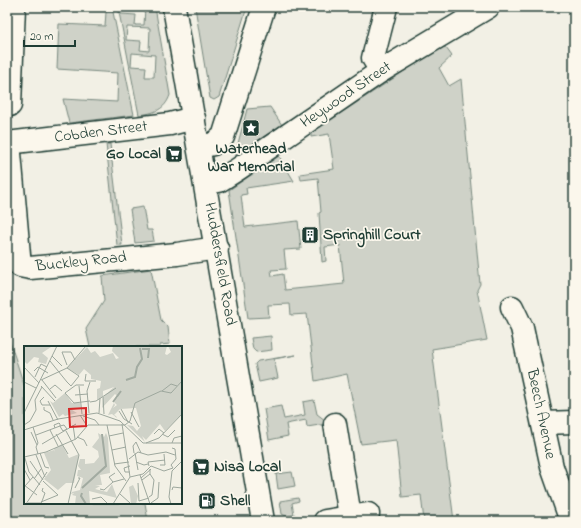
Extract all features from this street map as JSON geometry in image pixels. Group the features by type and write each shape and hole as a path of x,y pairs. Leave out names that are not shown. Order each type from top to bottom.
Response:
{"street":[{"path":"10,105 14,7"},
{"name":"Huddersfield Road","path":"174,7 200,147 263,521"},
{"path":"200,147 213,144 223,137 264,7"},
{"path":"381,71 372,58 386,7"},
{"name":"Heywood Street","path":"206,183 219,180 238,169 381,71 488,7"},
{"name":"Cobden Street","path":"8,142 170,124 194,118"},
{"name":"Buckley Road","path":"8,142 20,266 30,268 178,254 217,248"},
{"name":"Beech Avenue","path":"512,307 522,328 552,466 571,521"},
{"path":"543,423 574,422"},
{"path":"326,521 359,515 335,424"}],"shaded area":[{"path":"118,7 121,7 121,14 136,15 135,25 144,25 145,7 155,7 170,95 165,104 158,110 139,115","holes":["127,27 150,28 149,51 140,50 141,41 126,40","132,53 155,55 154,77 145,77 146,67 131,66"]},
{"path":"195,7 247,7 219,97 214,100 210,98"},
{"path":"106,12 113,12 134,115 69,123 63,99 117,102 118,73 57,69 59,24 105,26"},
{"path":"442,46 446,48 452,56 439,68 449,86 461,79 480,284 477,290 487,340 432,349 454,521 424,521 421,495 402,497 396,440 361,444 347,374 315,381 307,314 291,315 290,304 268,305 269,317 248,318 229,190 279,156 294,181 246,188 247,194 241,195 245,227 298,221 301,249 284,250 286,269 271,270 272,276 283,274 285,290 344,284 340,245 325,247 326,261 322,262 319,213 321,212 318,178 301,180 300,174 334,169 329,134 311,137 311,133"},
{"path":"270,107 282,125 235,155 247,109"},
{"path":"106,144 110,144 122,245 117,245"},
{"path":"143,207 147,230 152,230 154,241 135,243 130,209"},
{"path":"151,269 161,320 168,327 170,344 160,346 90,346 86,329 104,301 102,276"},
{"path":"7,333 24,385 24,504 145,504 148,521 7,521"},
{"path":"271,336 272,350 256,352 253,349 251,338"},
{"path":"296,355 274,359 278,378 259,382 255,364 258,361"},
{"path":"314,400 317,414 325,420 326,424 307,427 306,420 286,424 288,436 269,440 264,409 281,406 284,419 305,415 303,402"},
{"path":"292,472 295,486 278,489 276,474"},
{"path":"298,498 299,501 292,503 294,515 286,516 282,514 280,501"}],"place":[{"name":"Waterhead War Memorial","path":"251,128"},
{"name":"Go Local","path":"174,154"},
{"name":"Springhill Court","path":"310,235"},
{"name":"Nisa Local","path":"201,467"},
{"name":"Shell","path":"207,501"}]}
